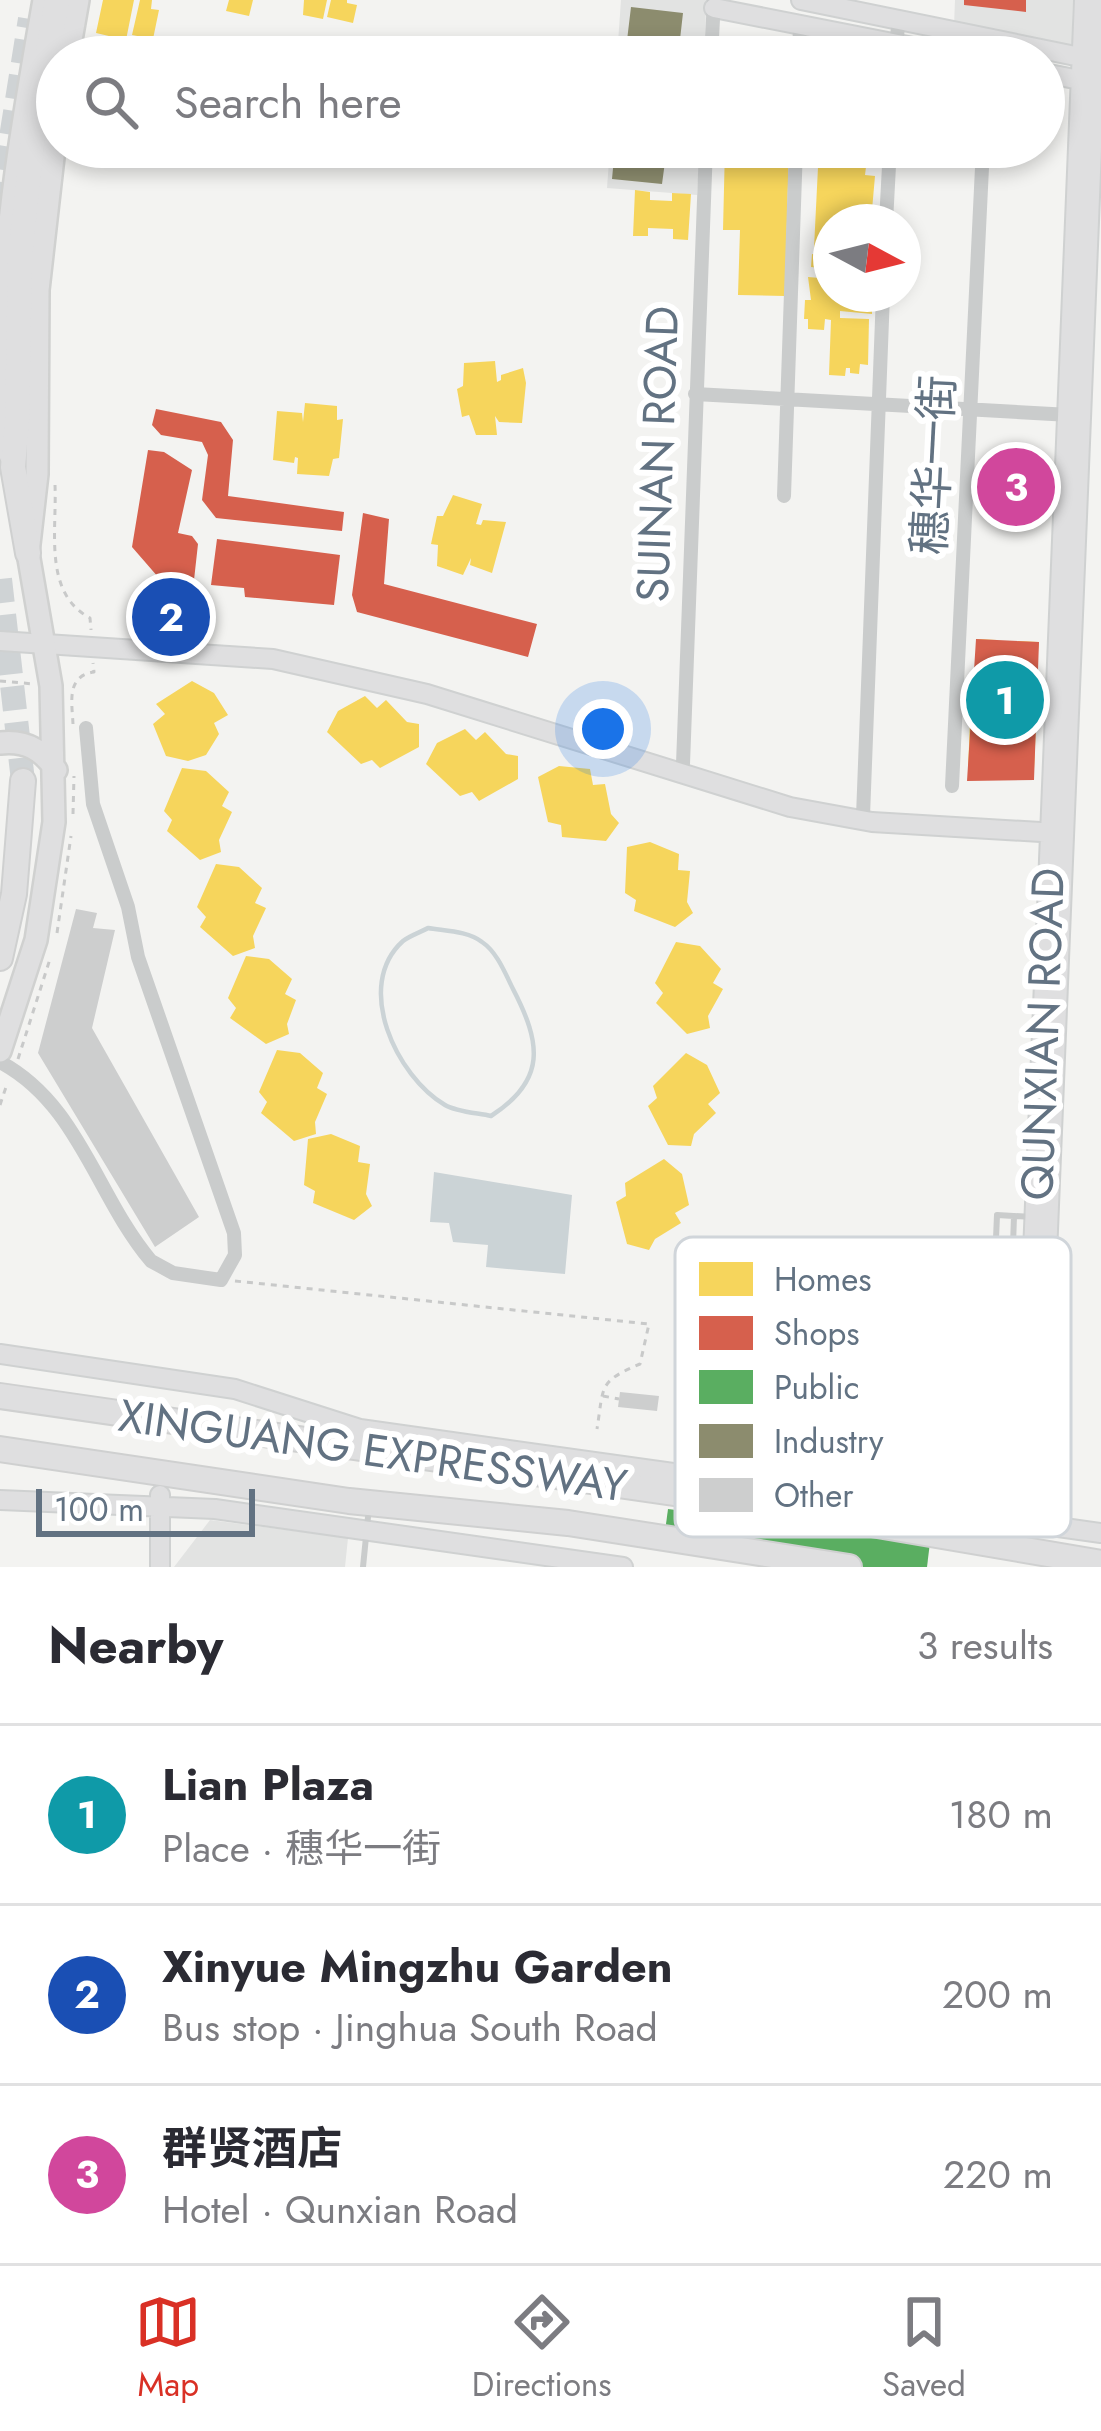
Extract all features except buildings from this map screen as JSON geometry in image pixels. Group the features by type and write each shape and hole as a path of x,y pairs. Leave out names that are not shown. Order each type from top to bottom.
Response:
{"highway":[{"path":"51,36 57,0"},
{"path":"28,553 13,467 22,222 36,133"},
{"path":"0,958 16,878 23,781"},
{"path":"0,1380 98,1410"},
{"name":"XINGUANG EXPRESSWAY","path":"0,1396 675,1494"},
{"name":"XINGUANG EXPRESSWAY","path":"0,1452 358,1509 568,1523 849,1567"},
{"name":"XINGUANG EXPRESSWAY","path":"948,1537 1101,1563"}],"main road":[{"path":"38,36 44,0"},
{"path":"72,36 78,0"},
{"path":"801,0 975,36"},
{"name":"QUNXIAN ROAD","path":"1084,0 1094,59"},
{"name":"QUNXIAN ROAD","path":"1057,833 1084,0"},
{"name":"QUNXIAN ROAD","path":"1033,1237 1098,0"},
{"path":"714,4 842,36"},
{"path":"13,467 4,424 4,294 17,156 36,46"},
{"name":"QUNXIAN ROAD","path":"1057,833 1070,415 1093,83"},
{"path":"0,1051 22,991 44,906 55,822 56,770 45,644 28,553 38,474 39,270 51,168"},
{"path":"0,641 166,654 232,654 294,663 427,694 790,807 872,822 1057,833"},
{"path":"0,743 34,748 56,770"},
{"path":"0,1354 235,1389 360,1429 675,1474"},
{"path":"160,1495 160,1567"},
{"path":"0,1500 199,1508 623,1567"},
{"path":"1071,1530 1101,1534"}],"street":[{"path":"712,36 714,4"},
{"path":"896,36 898,21"},
{"path":"800,25 800,36"},
{"name":"SUINAN ROAD","path":"683,764 705,168"},
{"path":"784,496 795,168"},
{"path":"887,204 889,168"},
{"name":"穗华一街","path":"952,786 982,168"},
{"path":"863,815 882,312"},
{"path":"695,394 1070,415"},
{"path":"0,1062 32,1081 64,1117 151,1261 173,1274 221,1280 236,1255 234,1233 138,957 128,908 93,804 86,728"}],"lane":[{"path":"996,1237 997,1215 1034,1213 1033,1237"},
{"path":"358,1509 362,1567"}],"path":[{"path":"0,681 31,684"},
{"path":"1,1102 5,1088"},
{"path":"221,1280 649,1324 640,1364 615,1373 606,1382 597,1430"},
{"path":"602,1396 620,1399"}],"shaded area":[{"path":"621,0 706,0 705,36 618,36"},
{"path":"955,0 1073,0 1072,50 1065,49 1065,36 1003,36 954,26"},
{"path":"608,168 699,168 697,195 607,188"},
{"path":"434,1172 572,1195 565,1274 486,1267 488,1245 453,1242 449,1223 430,1222"},
{"path":"210,1520 348,1538 345,1567 174,1567"}],"waterway":[{"path":"428,928 470,936 487,946 504,970 529,1027 534,1059 530,1074 522,1089 491,1116 450,1107 427,1092 397,1053 387,1029 382,982 388,960 403,941 428,928"}],"tunnel":[{"path":"0,206 30,19"},
{"path":"0,579 23,781"}],"place":[{"name":"群贤酒店","path":"1016,487"},
{"name":"Xinyue Mingzhu Garden","path":"171,617"},
{"name":"Lian Plaza","path":"1005,700"}]}
